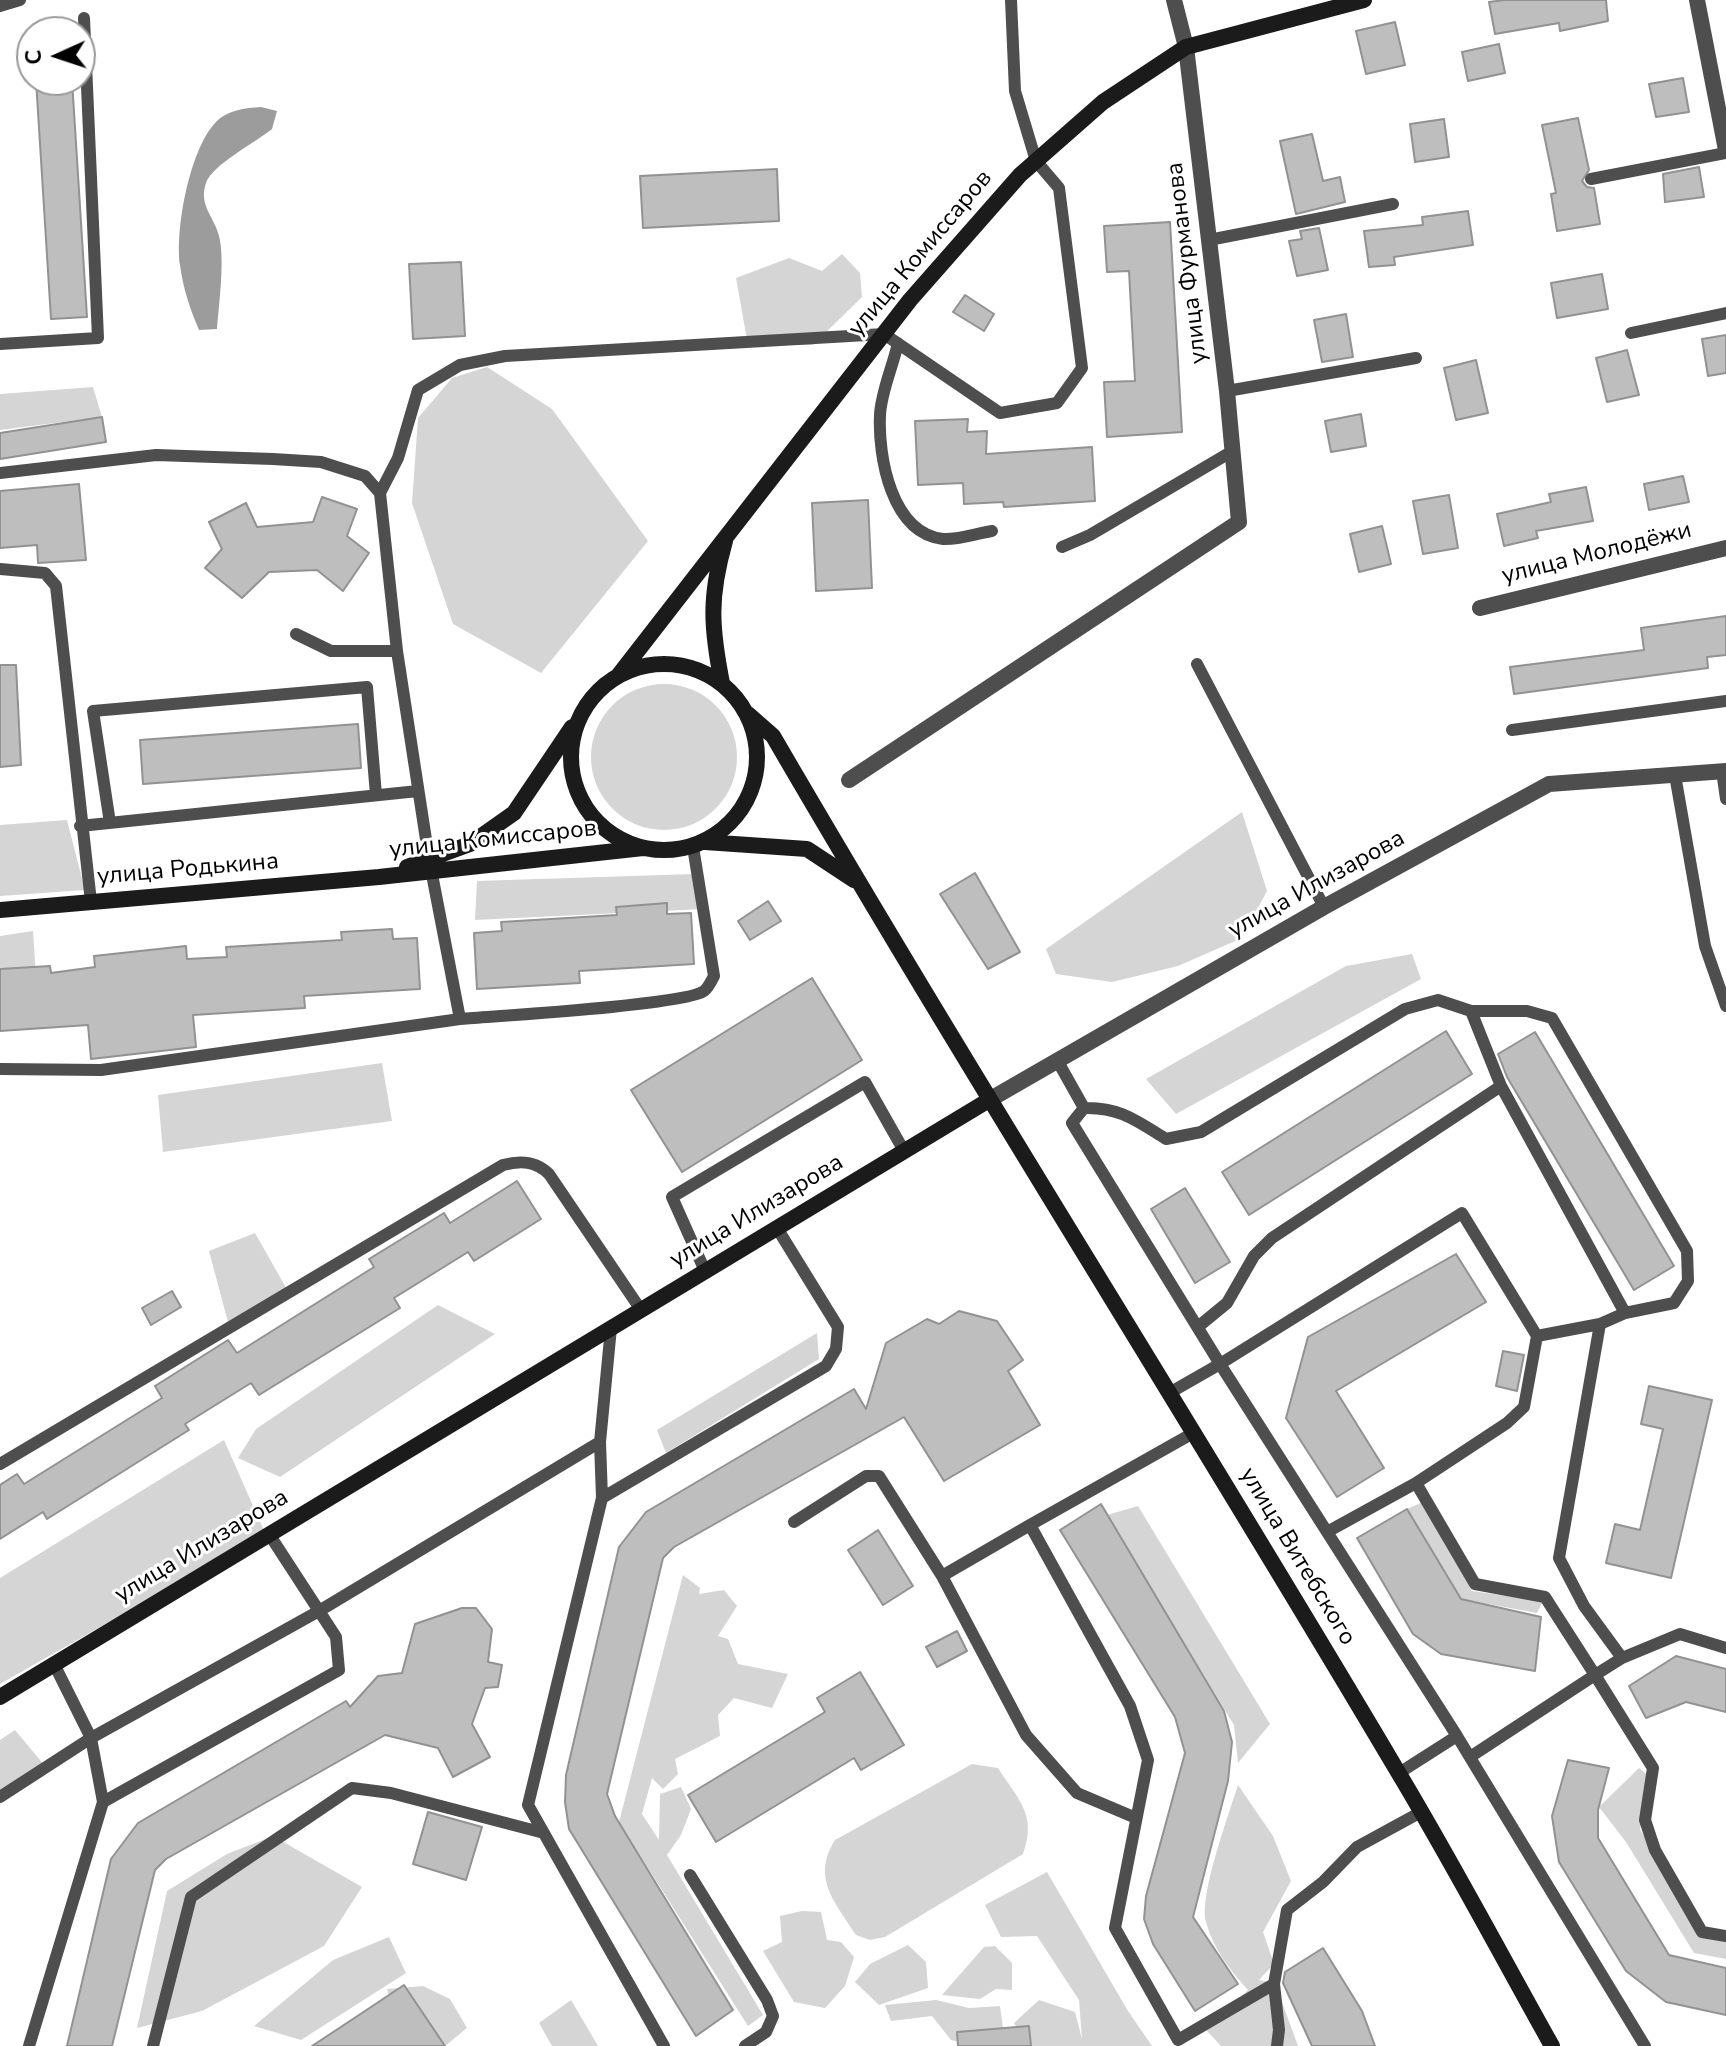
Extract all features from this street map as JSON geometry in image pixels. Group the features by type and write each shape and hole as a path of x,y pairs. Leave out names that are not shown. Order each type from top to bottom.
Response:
{"street":[{"name":"улица Фурманова","path":"849,780 1239,522 1227,391 1186,47 1174,0"},
{"name":"улица Комиссаров","path":"618,676 727,532 891,338 970,232 1036,161 1103,102 1186,47 1364,0"},
{"path":"1697,0 1726,151"},
{"path":"722,683 713,638 712,586 727,532"},
{"name":"улица Молодёжи","path":"1480,608 1726,548"},
{"path":"699,844 729,825 747,801 757,773 757,743 748,714 722,683 698,669 671,663 643,666 618,676 597,692 581,713 572,740 571,769 579,796 595,820 616,838 643,848 668,851 699,844 807,849 859,883"},
{"name":"улица Комиссаров","path":"430,865 470,844 514,813 581,713"},
{"name":"улица Витебского","path":"748,714 773,736 989,1100 1171,1392 1399,1773 1552,2046"},
{"path":"1675,775 1724,771"},
{"name":"улица Илизарова","path":"0,1697 989,1100 1324,907 1549,784 1675,775"},
{"name":"улица Комиссаров","path":"379,877 430,865 643,848"},
{"name":"улица Родькина","path":"0,910 379,877"}],"lane":[{"path":"0,6 20,0"},
{"path":"460,1019 418,791 397,651 380,493 398,458 418,390 460,365 505,356 891,338 1000,413 1057,403 1082,368 1059,188 1036,161 1015,91 1011,0"},
{"path":"0,344 98,338 87,96"},
{"path":"1591,179 1726,151"},
{"path":"1209,240 1393,204"},
{"path":"1631,333 1726,313"},
{"path":"891,338 880,414 884,468 897,503 917,528 943,539 992,531"},
{"path":"1227,391 1416,358"},
{"path":"1062,547 1090,535 1231,452"},
{"path":"0,473 156,455 285,459 321,462 365,476 380,493"},
{"path":"0,569 45,573 56,586 80,826 91,902"},
{"path":"296,634 331,651 397,651"},
{"path":"1197,664 1324,907"},
{"path":"110,823 93,711 367,687 376,795"},
{"path":"1512,730 1726,701"},
{"path":"1724,771 1726,799"},
{"path":"1675,775 1705,946 1726,1006"},
{"path":"80,826 418,791"},
{"path":"0,1069 101,1070 460,1019 691,996 704,991 714,976 699,844"},
{"path":"1084,1108 1118,1110 1166,1139 1201,1132 1405,1009 1438,1000 1471,1011 1527,1011 1552,1018 1687,1251 1688,1281 1674,1303 1625,1313 1600,1324 1537,1336"},
{"path":"1471,1011 1501,1086 1625,1313"},
{"path":"1057,1060 1084,1108"},
{"path":"705,1271 672,1197 865,1082 904,1151"},
{"path":"1199,1326 1227,1303 1254,1256 1272,1238 1501,1086"},
{"path":"1084,1108 1072,1123 1220,1364 1457,1736 1645,2046"},
{"path":"0,1464 503,1165 516,1161 540,1165 549,1174 641,1310"},
{"path":"1171,1392 1462,1213 1537,1336 1524,1407 1507,1423 1416,1483 1327,1532"},
{"path":"602,1498 826,1366 836,1349 838,1327 777,1228"},
{"path":"1600,1324 1559,1558 1584,1606 1622,1658"},
{"path":"611,1328 600,1442 602,1498 528,1805 664,2046"},
{"path":"942,1576 1195,1432"},
{"path":"0,1797 91,1738 319,1611 600,1442"},
{"path":"794,1522 866,1476 884,1478 942,1576 1026,1735 1077,1793 1136,1818"},
{"path":"1416,1483 1475,1584 1545,1597 1653,1768 1645,1820 1655,1850 1702,1932 1726,1936"},
{"path":"1030,1525 1130,1706 1148,1760 1115,1928 1180,2043 1274,1984"},
{"path":"103,1802 339,1670 336,1637 269,1534"},
{"path":"1470,1757 1622,1658 1680,1634 1726,1648"},
{"path":"29,2046 103,1802 91,1738 54,1664"},
{"path":"1399,1773 1457,1736"},
{"path":"153,2046 191,1897 352,1788 391,1793 544,1833"},
{"path":"1277,2046 1279,2030 1274,1984 1287,1910 1323,1882 1357,1847 1421,1812"},
{"path":"690,1875 767,2000 773,2016 766,2032 745,2046"}],"shaded area":[{"path":"261,107 277,111 272,129 225,161 206,183 204,198 221,246 221,282 217,329 199,330 180,265 180,231 186,190 198,151 215,123 236,110"},
{"path":"842,254 860,273 862,297 813,345 748,345 736,278 789,258 822,271"},
{"path":"487,367 552,409 648,541 541,673 453,624 412,503 418,418 452,378"},
{"path":"93,387 102,417 0,430 0,394"},
{"path":"664,684 692,689 716,705 732,729 737,757 732,785 716,809 692,825 664,830 636,825 612,809 596,785 591,757 596,729 612,705 636,689"},
{"path":"1242,812 1267,891 1242,938 1178,966 1112,982 1056,974 1046,949"},
{"path":"67,820 85,890 0,896 0,825"},
{"path":"694,874 703,909 475,920 477,881"},
{"path":"33,931 36,976 0,980 0,936"},
{"path":"1412,954 1421,979 1176,1114 1146,1079 1346,966"},
{"path":"382,1063 392,1121 163,1152 158,1095"},
{"path":"255,1233 289,1293 228,1322 209,1251"},
{"path":"438,1305 495,1334 280,1477 238,1458 256,1429"},
{"path":"817,1333 819,1359 666,1453 657,1430"},
{"path":"224,1440 265,1533 0,1684 0,1578"},
{"path":"1425,1501 1472,1591 1543,1601 1537,1613 1461,1599 1407,1509"},
{"path":"1138,1506 1270,1724 1238,1763 1234,1725 1107,1515"},
{"path":"683,1575 700,1588 699,1594 724,1590 737,1606 718,1636 728,1639 738,1664 788,1674 772,1708 734,1698 718,1715 720,1736 675,1759 678,1774 663,1789 652,1778 642,1814 659,1840 660,1794 681,1787 691,1809 681,1835 667,1855 763,2015 748,2026 619,1822"},
{"path":"15,1730 45,1766 0,1793 0,1740"},
{"path":"972,1764 998,1768 1019,1799 1028,1828 1023,1854 885,1937 870,1940 856,1935 834,1900 826,1878 825,1866 835,1840"},
{"path":"1639,1768 1650,1777 1640,1829 1696,1930 1726,1939 1726,1959 1694,1953 1626,1842 1599,1807"},
{"path":"1238,1785 1273,1836 1291,1881 1263,1932 1274,1964 1259,1980 1275,1983 1298,2046 1221,2046 1206,2030 1248,1990 1218,1950 1209,1932 1205,1910 1216,1854"},
{"path":"273,1836 362,1887 324,1946 202,2011 137,2028 167,1891 227,1854"},
{"path":"1047,1872 1128,2011 1152,2046 1031,2046 1029,2026 1016,2027 1014,2023 1039,2000 1075,2012 1082,2039 1079,2000 1037,1936 1001,1937 985,1905"},
{"path":"802,1911 821,1912 827,1940 841,1942 854,1957 845,1986 825,2008 794,2002 763,1951 782,1942 780,1916"},
{"path":"389,1937 406,1973 301,2040 254,2026 333,1960"},
{"path":"908,1945 926,1962 928,1988 879,2005 855,1982 870,1964"},
{"path":"995,1946 1012,1963 1012,1990 996,1989 980,1999 942,1995 984,1947"},
{"path":"423,1986 450,1999 467,2028 445,2046 404,2046 387,1989"},
{"path":"571,2000 598,2046 552,2046 539,2023"},
{"path":"936,2000 969,2008 1000,2006 1003,2028 980,2030 972,2045 951,2040 932,2016 891,2021 885,2005"}],"building":[{"path":"1606,0 1608,21 1560,31 1559,23 1495,34 1489,2"},
{"path":"1395,22 1405,65 1366,74 1356,31"},
{"path":"1499,44 1505,73 1468,81 1462,52"},
{"path":"1683,78 1689,112 1656,117 1649,84"},
{"path":"37,96 73,96 87,317 51,319"},
{"path":"1578,118 1589,170 1582,181 1587,187 1594,188 1600,224 1557,231 1551,194 1556,193 1542,125"},
{"path":"1444,119 1449,157 1415,162 1410,124"},
{"path":"1312,134 1323,181 1340,177 1345,202 1296,214 1280,141"},
{"path":"1699,167 1704,197 1665,202 1663,174"},
{"path":"777,169 779,221 643,228 640,176"},
{"path":"1468,211 1473,245 1394,257 1395,265 1369,267 1364,231 1423,225 1422,217"},
{"path":"1170,222 1182,432 1107,437 1104,382 1135,381 1129,271 1107,272 1104,226"},
{"path":"1319,228 1328,270 1297,276 1289,241 1302,239 1300,231"},
{"path":"461,262 465,336 413,339 409,264"},
{"path":"1602,274 1608,309 1557,318 1551,283"},
{"path":"965,295 994,314 984,331 953,312"},
{"path":"1346,314 1353,357 1322,362 1314,320"},
{"path":"1726,335 1726,373 1708,376 1702,339"},
{"path":"1627,350 1639,395 1607,402 1596,358"},
{"path":"1476,360 1488,413 1456,420 1444,368"},
{"path":"1361,414 1366,446 1331,452 1325,421"},
{"path":"102,417 106,442 0,459 0,433"},
{"path":"968,419 967,432 987,431 986,454 1092,447 1095,501 1004,507 1003,502 964,504 963,483 918,485 915,421"},
{"path":"1683,476 1689,502 1649,510 1644,484"},
{"path":"79,484 86,560 38,563 37,545 0,548 0,491"},
{"path":"1586,487 1593,521 1536,531 1538,538 1504,546 1497,514 1551,502 1549,494"},
{"path":"1449,495 1458,548 1423,554 1413,501"},
{"path":"322,497 357,509 347,536 369,553 343,591 317,570 269,572 242,598 205,568 222,549 209,522 246,503 257,527 313,522"},
{"path":"868,500 872,588 816,591 812,503"},
{"path":"1382,526 1391,564 1359,572 1350,534"},
{"path":"1726,616 1726,655 1707,657 1708,668 1514,694 1510,667 1644,650 1641,628"},
{"path":"0,665 16,665 21,765 0,767"},
{"path":"358,724 361,768 143,784 140,740"},
{"path":"975,873 1020,952 988,969 940,894"},
{"path":"768,901 781,921 750,940 738,921"},
{"path":"667,903 667,914 691,913 694,964 579,971 580,983 477,989 474,933 502,931 501,922 617,915 616,907"},
{"path":"392,929 393,939 417,938 420,989 304,996 305,1008 193,1015 196,1047 91,1059 88,1025 0,1031 0,969 50,966 51,973 95,967 94,956 186,946 187,959 227,957 226,947 342,940 341,932"},
{"path":"812,978 862,1060 682,1172 631,1090"},
{"path":"1446,1031 1472,1074 1249,1215 1222,1172"},
{"path":"1535,1032 1674,1266 1634,1290 1507,1077 1498,1054"},
{"path":"517,1181 541,1219 474,1261 468,1252 394,1298 400,1308 259,1395 251,1383 185,1424 189,1430 47,1519 43,1512 0,1539 0,1485 17,1474 24,1484 162,1398 155,1386 228,1340 237,1353 374,1267 369,1259 444,1213 450,1223"},
{"path":"1185,1188 1230,1262 1195,1283 1151,1209"},
{"path":"1456,1254 1486,1302 1336,1391 1384,1468 1337,1497 1286,1418 1308,1337"},
{"path":"172,1291 181,1307 151,1325 142,1308"},
{"path":"959,1311 997,1321 1023,1360 1008,1371 1040,1425 944,1481 904,1417 674,1547 663,1558 607,1794 615,1816 733,2010 696,2036 569,1829 565,1802 566,1775 619,1547 646,1512 854,1389 866,1409 886,1343 927,1319 939,1324"},
{"path":"1503,1351 1524,1355 1517,1391 1496,1386"},
{"path":"1649,1386 1712,1400 1671,1578 1606,1563 1615,1524 1640,1530 1663,1429 1641,1424"},
{"path":"1101,1504 1224,1711 1232,1742 1228,1781 1193,1917 1238,1984 1195,2011 1153,1944 1144,1919 1146,1896 1185,1753 1175,1717 1060,1530"},
{"path":"1407,1509 1461,1599 1541,1617 1535,1671 1441,1654 1413,1634 1357,1538"},
{"path":"878,1530 913,1586 883,1605 848,1550"},
{"path":"462,1608 476,1608 492,1629 488,1662 502,1665 498,1687 485,1688 472,1724 490,1757 453,1777 438,1748 385,1735 166,1859 155,1870 112,2046 67,2046 111,1859 138,1823 346,1701 350,1707 378,1676 402,1673 415,1624"},
{"path":"957,1631 967,1651 937,1667 926,1647"},
{"path":"1676,1656 1726,1669 1726,1712 1686,1702 1646,1718 1629,1686"},
{"path":"860,1672 904,1745 861,1770 854,1758 716,1842 688,1795 825,1712 817,1698"},
{"path":"1568,1760 1609,1768 1598,1810 1598,1838 1669,1955 1726,1968 1726,2015 1666,2002 1626,1971 1559,1862 1552,1816"},
{"path":"428,1812 482,1827 466,1880 413,1864"},
{"path":"1323,1948 1362,2011 1375,2046 1312,2046 1283,1983 1285,1972"},
{"path":"404,1985 445,2046 312,2046 365,2011"},
{"path":"1029,2026 1031,2046 958,2046 957,2032"}]}
